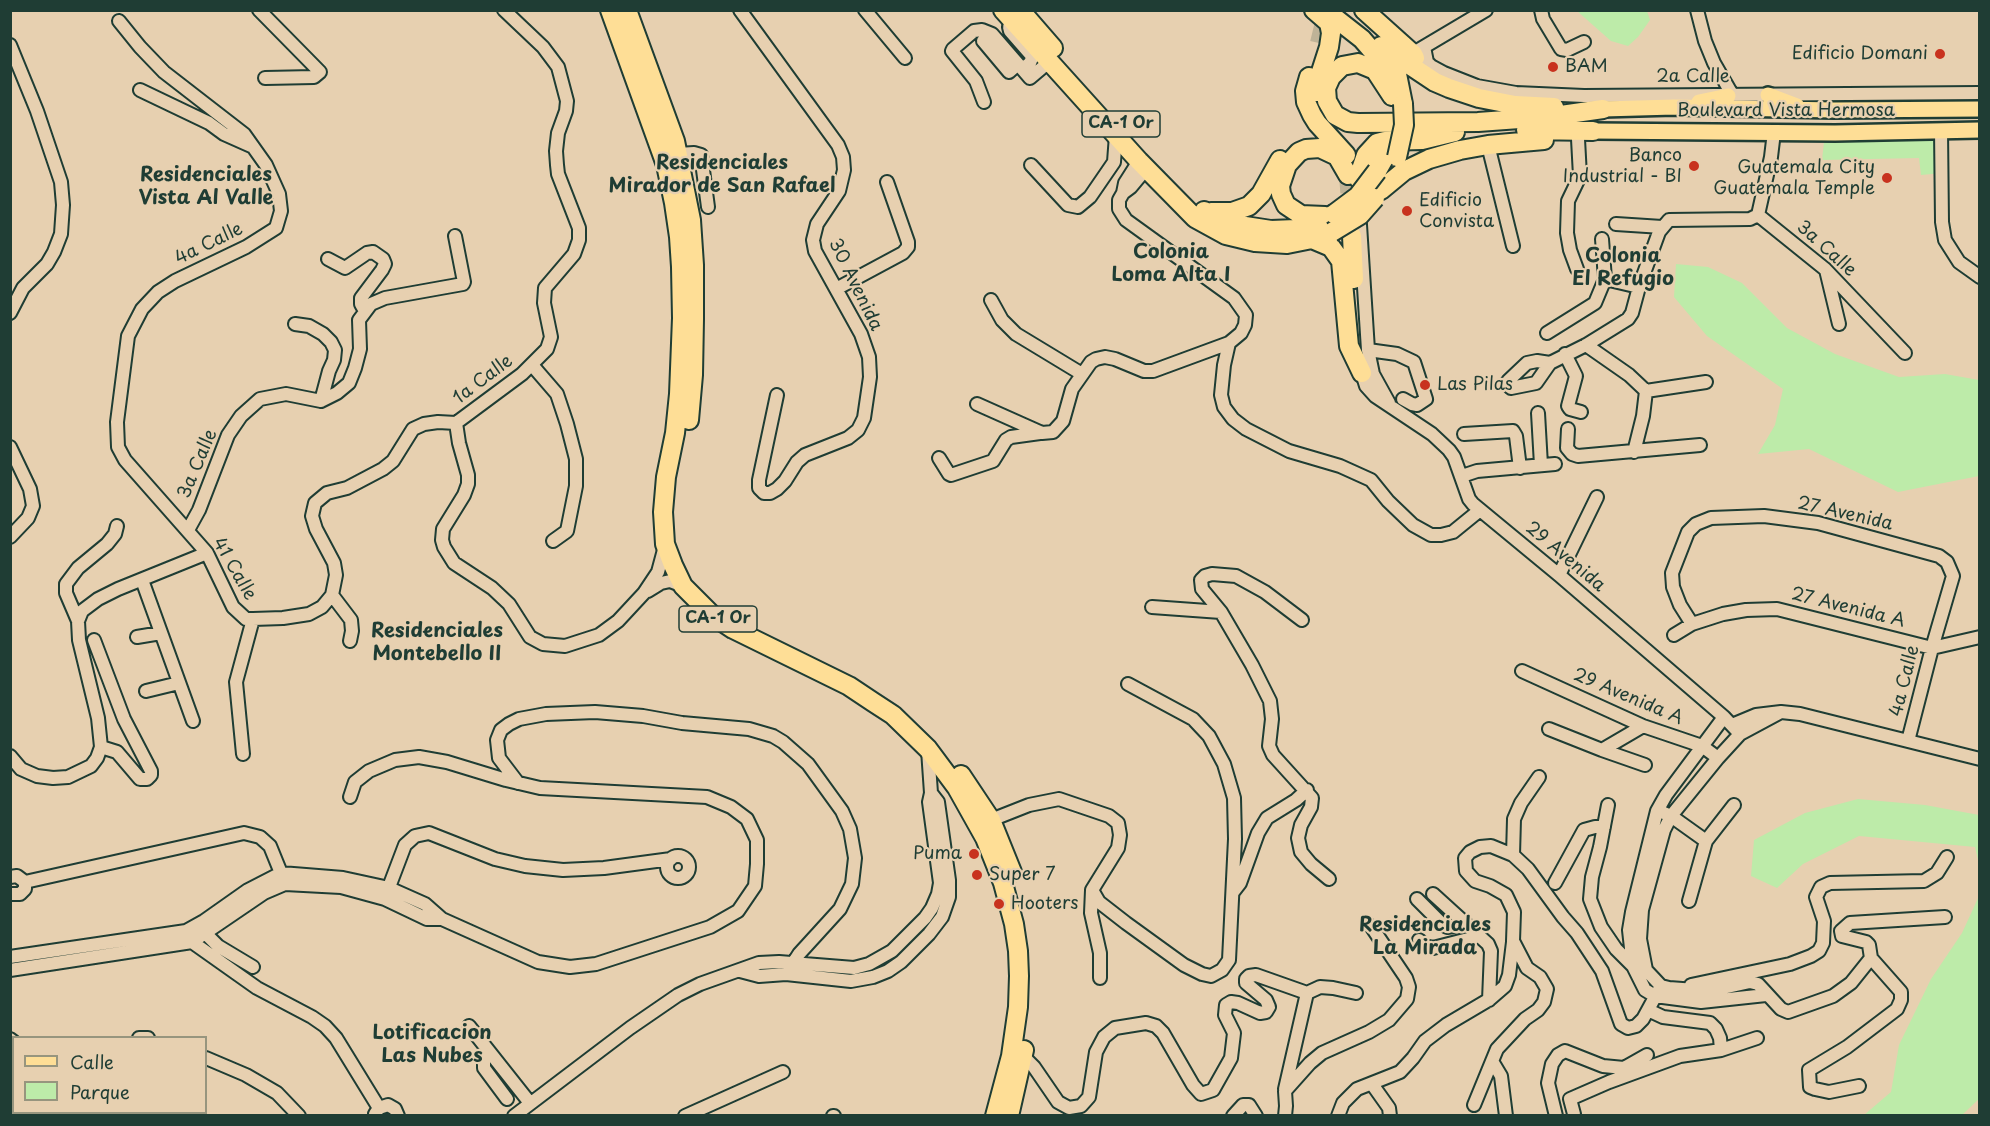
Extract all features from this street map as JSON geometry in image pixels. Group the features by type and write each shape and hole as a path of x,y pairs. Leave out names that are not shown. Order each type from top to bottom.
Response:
{"highway":[{"name":"CA-1 Or","path":"627,10 672,132 691,220 695,289 692,392 675,498 675,535 678,551 698,586 715,604 733,618 856,678 899,708 930,737 956,767 991,820 1012,873 1027,931 1030,960 1030,1004 1023,1056 1009,1116"},
{"path":"1314,10 1326,20 1330,27 1329,47 1318,81 1316,98 1320,112 1330,124 1348,134 1567,129 1594,133"},
{"name":"CA-1 Or","path":"1012,15 1180,190 1205,212 1232,224 1271,230 1296,229 1360,214 1387,181 1392,156 1404,125 1387,76 1374,53 1362,39 1325,10"},
{"name":"CA-1 Or","path":"1342,10 1381,46 1397,74 1396,103"},
{"path":"1364,10 1413,53 1422,73 1449,88 1479,98 1506,103 1549,107 1616,106"},
{"name":"CA-1 Or","path":"1012,15 1035,54 1051,64 1142,165 1189,213 1226,235 1272,244 1287,244 1312,239 1358,196 1392,156"},
{"name":"CA-1 Or","path":"612,18 666,165 674,203 681,267 679,394 675,433 666,477 663,512 665,544 684,585 712,615 733,629 849,686 893,716 928,749 957,788 985,838 1003,883 1014,924 1018,951 1020,976 1018,1007 1011,1056 995,1116"},
{"path":"612,18 623,32 634,63 641,64 645,59"},
{"path":"1319,43 1305,91 1306,102 1317,123 1353,165 1353,176"},
{"path":"1381,46 1413,53"},
{"path":"1396,103 1375,70 1358,63 1342,66 1331,77 1326,88 1327,101 1335,115 1341,120 1358,123 1478,122 1547,117 1616,106"},
{"path":"637,88 642,83 648,85 663,120 672,132"},
{"path":"1353,176 1366,155 1377,143 1422,140 1455,132"},
{"path":"1380,192 1417,163 1447,153 1488,145 1594,133"},
{"path":"1205,212 1232,212 1249,206 1261,194 1276,164 1290,149 1304,141 1322,141 1340,150"},
{"path":"1333,220 1295,213 1281,194 1283,172 1299,152 1314,147 1327,150 1337,156 1353,176"},
{"path":"1352,236 1357,340 1366,361"},
{"path":"1312,239 1330,247 1341,261 1349,346 1366,361"},
{"path":"957,788 980,819 991,820"}],"main road":[{"path":"1768,95 1808,110"},
{"path":"1674,107 1731,96"},
{"path":"1616,106 1623,128 1630,129"},
{"path":"1594,133 1612,120 1616,106"},
{"name":"Boulevard Vista Hermosa","path":"1616,106 1808,110 1980,109"},
{"name":"Boulevard Vista Hermosa","path":"1594,133 1630,129 1774,132 1980,130"}],"street":[{"path":"258,10 320,72 315,77 265,78"},
{"name":"1a Calle","path":"456,423 522,374 547,349 551,337 544,303 545,288 574,254 579,240 579,228 558,174 556,151 558,134 567,101 558,67 543,47 504,10"},
{"name":"30 Avenida","path":"740,10 838,145 843,158 844,170 839,191 817,224 813,240 815,251 861,334 869,357 870,377 864,418 858,430 848,438 805,455 777,489 764,493 759,488 759,480 777,395"},
{"path":"865,10 905,58"},
{"path":"1413,53 1486,10"},
{"path":"1541,10 1543,19 1561,49 1567,50 1584,42"},
{"path":"1697,10 1705,41 1731,96"},
{"name":"4a Calle","path":"116,16 164,72 244,134 266,165 279,194 281,211 276,228 246,247 175,281 158,292 142,309 128,336 117,423 118,447 125,460 188,530"},
{"path":"984,102 976,81 952,51 974,31 982,30 992,34 1023,70"},
{"path":"10,45 37,111 61,182 63,205 61,234 54,252 47,264 23,288 10,313"},
{"name":"2a Calle","path":"1413,53 1431,66 1477,86 1616,106 1731,96 1980,93"},
{"path":"1023,70 1035,54"},
{"path":"1023,70 1051,64"},
{"path":"140,90 256,148"},
{"path":"1941,130 1942,222 1945,240 1959,262 1980,277"},
{"path":"1616,224 1750,219 1758,214 1774,132"},
{"path":"1577,269 1568,242 1567,216 1570,194 1580,176 1594,133"},
{"path":"1031,165 1068,205 1078,207 1090,197 1114,162 1116,135"},
{"path":"1488,145 1513,246"},
{"path":"678,154 694,153 703,157 708,207"},
{"path":"939,458 951,475 993,461 1006,440 1011,437 1053,432 1063,421 1072,389 1091,362 1105,357 1153,371 1229,343 1241,333 1246,315 1239,303 1126,220 1119,209 1119,200 1125,183 1142,165"},
{"name":"29 Avenida","path":"1353,176 1366,386 1379,399 1443,443 1454,457 1469,500 1732,726"},
{"path":"836,289 903,253 908,247 887,183"},
{"name":"3a Calle","path":"1758,214 1826,269 1905,353"},
{"path":"1550,363 1586,345 1628,319 1666,223"},
{"path":"321,401 337,393 349,383 360,349 359,320 371,304 385,298 463,284 455,236"},
{"path":"1547,333 1589,309 1595,303 1605,279 1602,239"},
{"path":"328,259 345,268 368,253 373,252 383,259 385,264 382,270 361,298 365,311"},
{"path":"1826,269 1839,324"},
{"path":"1605,279 1639,287"},
{"path":"10,282 23,288"},
{"path":"991,300 1002,320 1016,334 1082,374"},
{"path":"295,324 309,326 324,334 334,350 334,360 321,401"},
{"path":"1229,343 1221,395 1224,407 1233,419 1246,429 1289,451 1340,466 1371,480 1413,525 1431,535 1453,532 1480,510"},
{"path":"1586,345 1629,375 1646,391"},
{"path":"1366,361 1397,354 1414,362 1425,394 1423,402 1418,405 1403,399 1392,406"},
{"path":"1565,354 1576,376 1568,406 1570,409 1581,412"},
{"path":"532,365 557,394 576,459 576,486 567,531 553,541"},
{"path":"1646,391 1706,382"},
{"path":"1634,452 1643,416 1646,391"},
{"name":"3a Calle","path":"188,530 199,510 228,435 241,416 260,399 286,394 321,401"},
{"path":"977,404 1042,433"},
{"path":"1538,413 1541,465"},
{"path":"243,754 236,682 254,619 309,614 322,608 332,595 336,575 334,563 316,529 312,516 315,503 327,493 347,488 393,461 413,429 424,424 438,422 456,423 468,484 464,495 443,529 444,547 454,563 492,588 509,604 530,637 543,644 566,646 599,634 618,621 644,593 658,572 665,544"},
{"path":"1568,429 1567,448 1575,455 1700,445"},
{"path":"1464,434 1513,431 1516,435 1520,468"},
{"path":"10,447 30,489 33,506 28,518 10,537"},
{"path":"1462,476 1477,471 1555,464"},
{"path":"1559,575 1597,497"},
{"name":"27 Avenida","path":"1692,624 1680,605 1673,587 1672,573 1688,532 1696,524 1711,518 1764,516 1818,523 1939,556 1947,562"},
{"path":"10,756 21,769 37,776 53,778 68,777 91,766 98,758 101,747 98,718 79,640 78,621 66,593 66,584 78,568 107,544 115,534 117,526"},
{"name":"41 Calle","path":"188,530 207,553 233,607 246,619 254,619"},
{"path":"78,621 82,611 98,599 207,553"},
{"name":"4a Calle","path":"1908,741 1953,576 1947,562"},
{"path":"1302,620 1265,592 1236,576 1212,574 1201,580 1202,590 1221,612 1270,700 1272,719 1269,746 1273,755 1312,798 1311,807 1301,825 1299,845 1301,852 1311,864 1329,879"},
{"path":"141,580 193,721"},
{"path":"644,593 661,583 670,581 684,585"},
{"path":"332,595 351,620 350,641"},
{"path":"1152,607 1221,612"},
{"name":"27 Avenida A","path":"1674,635 1692,624 1724,614 1746,610 1778,609 1932,648 1980,637"},
{"path":"137,637 161,633"},
{"path":"94,640 124,719 151,775 147,779 140,779 117,753 101,747"},
{"name":"29 Avenida A","path":"1522,671 1643,726 1702,746 1718,758"},
{"path":"146,691 179,684"},
{"path":"1092,890 1099,902 1166,952 1193,969 1211,976 1222,970 1229,960 1235,839 1234,798 1224,764 1209,736 1192,719 1128,684"},
{"path":"519,784 499,758 497,740 501,730 509,724 519,719 546,714 595,712 643,716 682,723 749,729 773,736 783,742 808,764 842,811 850,829 855,858 852,884 840,909 799,954 789,969"},
{"path":"1633,966 1629,930 1657,811 1702,746 1732,726 1782,712 1800,714 1980,759"},
{"path":"1602,750 1643,726"},
{"path":"1662,990 1646,970 1640,939 1642,910 1664,830 1671,816 1718,758 1732,726"},
{"path":"1549,729 1645,765"},
{"path":"836,973 851,981 873,977 888,971 901,962 929,934 942,916 943,895 940,883 942,868 929,802 931,793 928,749"},
{"path":"10,970 195,933 248,890 283,878 387,893 427,919 442,919 538,962 570,968 596,964 710,927 738,911 755,886 758,864 757,840 747,819 731,807 707,797 540,788 434,759 407,758 381,765 359,777 353,785 350,797"},
{"path":"1513,855 1514,819 1521,803 1539,777"},
{"path":"1232,894 1240,883 1258,833 1267,818 1296,800 1307,790"},
{"path":"991,820 1029,805 1059,799 1109,816 1118,823 1120,829 1118,849 1092,890 1091,912 1100,953 1100,978"},
{"path":"1608,805 1592,877 1590,899 1601,927 1616,949 1633,966 1645,990 1709,991 1750,982 1762,986 1766,995 1781,1010 1788,1012 1833,996 1851,983 1871,958"},
{"path":"1689,901 1706,841 1734,805"},
{"path":"1657,811 1671,816 1706,841"},
{"path":"1555,883 1584,830 1604,827"},
{"path":"24,882 244,832 260,837 270,846 283,878"},
{"path":"387,893 405,845 415,836 429,833 495,859 525,866 563,870 604,868 671,859"},
{"path":"1338,1116 1343,1103 1357,1089 1400,1072 1425,1041 1446,1025 1489,1000 1505,986 1509,975 1514,912 1506,895 1475,881 1466,870 1466,858 1470,852 1480,847 1491,846 1513,855 1528,869 1590,953 1606,980 1621,1024 1628,1028 1636,1026 1662,990 1702,984 1790,964 1819,951 1823,943 1824,921 1816,897 1821,887 1830,884 1924,881 1937,873 1947,857"},
{"path":"10,877 17,876 24,882 25,889 21,894 10,894"},
{"path":"1433,894 1488,944 1491,951 1489,1000"},
{"path":"514,1116 630,1028 678,995 700,984 759,963 779,962 789,969 836,973 869,964 892,951 918,926 943,895"},
{"path":"1417,900 1447,927 1461,920"},
{"path":"1859,1086 1829,1092 1815,1089 1810,1087 1809,1070 1847,1047 1897,1009 1901,1000 1901,992 1871,958 1869,945 1866,942 1842,936 1841,931 1850,923 1945,916"},
{"path":"918,926 929,934"},
{"path":"1285,1090 1322,1053 1370,1032 1389,1020 1407,999 1409,987 1406,978 1371,926"},
{"path":"195,933 256,988 325,1026 336,1038 377,1112 384,1106 392,1107 398,1116"},
{"path":"10,957 195,933 253,967"},
{"path":"1419,940 1425,946 1433,948 1480,936"},
{"path":"1474,1105 1497,1049 1544,1002 1547,989 1539,977 1527,968 1513,940"},
{"path":"1023,1056 1034,1067 1058,1102 1070,1108 1081,1106 1089,1096 1096,1052 1104,1037 1115,1028 1146,1023 1156,1026 1163,1033 1200,1094 1213,1090 1231,1058 1234,1033 1225,1015 1226,1005 1231,1002 1238,1003 1260,1013 1266,1012 1269,1007 1266,1000 1246,983 1249,976 1256,975 1307,993 1320,987 1356,993"},
{"path":"1285,1116 1285,1090 1307,993"},
{"path":"1648,1010 1663,1017 1710,1023 1720,1038 1721,1050"},
{"path":"469,1026 530,1103"},
{"path":"1574,1114 1570,1099 1609,1082 1680,1056 1721,1050 1757,1038"},
{"path":"488,1050 484,1055 484,1068 507,1099"},
{"path":"1556,1116 1548,1083 1552,1064 1558,1055 1565,1051 1603,1066 1624,1068 1647,1055"},
{"path":"207,1058 246,1075 277,1093 299,1116"},
{"path":"1492,1061 1501,1076 1506,1116"},
{"path":"685,1116 783,1071"},
{"path":"1372,1084 1389,1108 1390,1116"},
{"path":"1233,1116 1243,1105 1249,1106 1256,1116"}],"green space":[{"path":"1577,11 1647,11 1650,20 1638,37 1628,46 1611,41"},
{"path":"1941,130 1943,173 1921,175 1919,158 1822,160 1825,133"},
{"path":"1676,264 1708,267 1742,283 1787,328 1835,354 1899,377 1945,374 1979,380 1979,476 1898,492 1809,449 1758,454 1775,425 1783,389 1707,336 1674,297"},
{"path":"1858,799 1925,805 1979,815 1979,864 1975,847 1859,836 1803,864 1777,888 1751,876 1754,840 1805,813"},
{"path":"1979,896 1979,1099 1962,1115 1864,1115 1891,1092 1899,1045 1931,979 1962,933"}],"tunnel":[{"path":"1319,43 1327,10"},
{"path":"1348,175 1351,215"}],"place":[{"name":"Edificio Domani","path":"1940,54"},
{"name":"BAM","path":"1553,67"},
{"name":"Banco Industrial - BI","path":"1694,166"},
{"name":"Guatemala City Guatemala Temple","path":"1887,178"},
{"name":"Edificio Convista","path":"1407,211"},
{"name":"Las Pilas","path":"1425,385"},
{"name":"Puma","path":"974,854"},
{"name":"Super 7","path":"977,875"},
{"name":"Hooters","path":"999,904"}],"district":[{"name":"Residenciales Mirador de San Rafael","path":"722,174"},
{"name":"Residenciales Vista Al Valle","path":"206,186"},
{"name":"Colonia Loma Alta I","path":"1171,264"},
{"name":"Colonia El Refugio","path":"1623,268"},
{"name":"Residenciales Montebello II","path":"437,642"},
{"name":"Residenciales La Mirada","path":"1425,936"},
{"name":"Lotificacion Las Nubes","path":"432,1044"}]}
